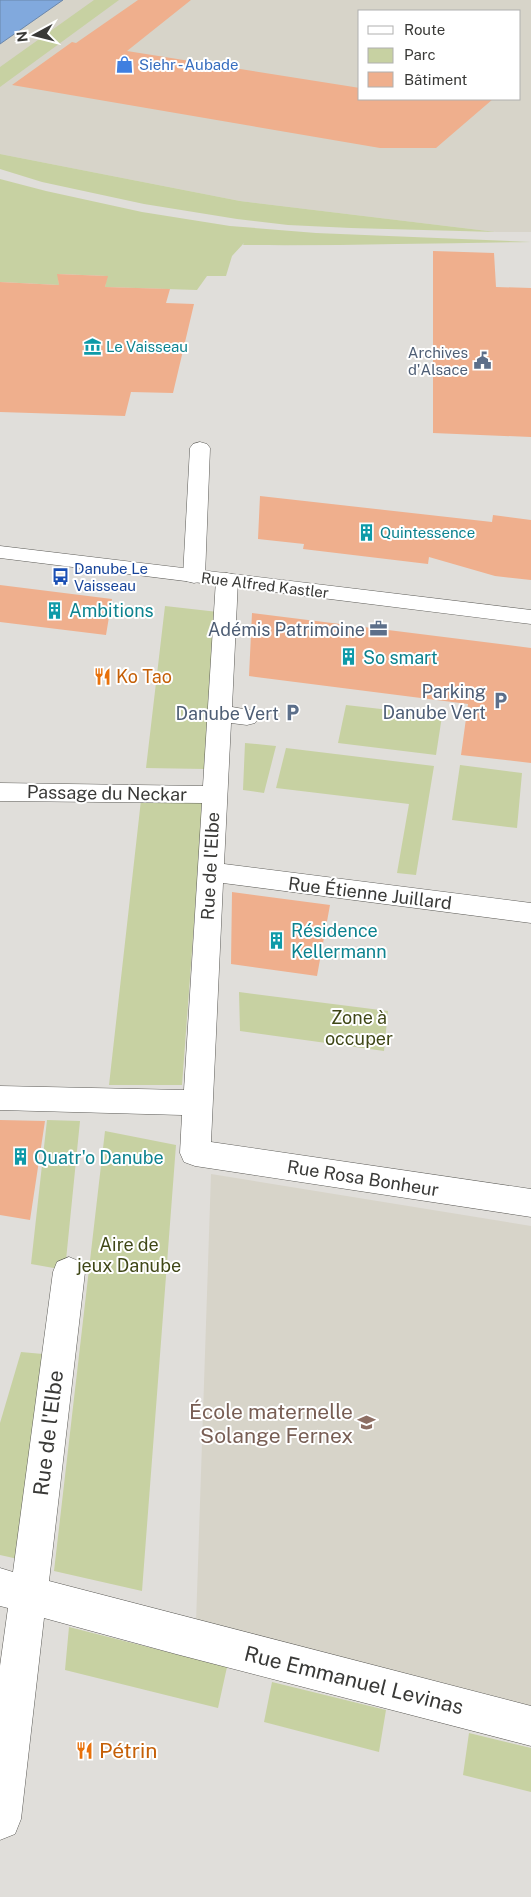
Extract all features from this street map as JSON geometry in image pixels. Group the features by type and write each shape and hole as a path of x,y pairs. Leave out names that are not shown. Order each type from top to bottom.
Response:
{"street":[{"path":"194,576 200,448"},
{"name":"Rue Alfred Kastler","path":"0,552 531,617"},
{"name":"Rue de l'Elbe","path":"195,1153 227,580"},
{"path":"220,714 246,717"},
{"name":"Passage du Neckar","path":"0,792 214,795"},
{"name":"Rue Étienne Juillard","path":"210,872 531,914"},
{"path":"0,1098 198,1103"},
{"name":"Rue Rosa Bonheur","path":"195,1153 531,1203"},
{"name":"Rue de l'Elbe","path":"0,1819 14,1590 69,1272"},
{"name":"Rue Emmanuel Levinas","path":"14,1590 176,1635 531,1726"}],"shaded area":[{"path":"0,0 531,0 531,232 496,232 240,201 0,154"},
{"name":"École maternelle Solange Fernex","path":"211,1174 531,1226 531,1708 196,1623"}],"green space":[{"path":"94,0 119,0 0,87 0,67"},
{"path":"0,154 240,201 496,232 288,225 237,219 144,204 42,182 0,169"},
{"path":"0,179 142,212 230,226 316,233 531,242 315,245 243,245 244,243 232,256 226,276 207,276 197,290 105,287 107,276 58,274 59,285 0,282"},
{"path":"165,606 218,612 205,769 146,768"},
{"path":"346,705 442,716 436,755 338,743"},
{"path":"245,743 276,746 264,793 243,790"},
{"path":"286,748 434,766 416,875 397,873 409,804 276,788"},
{"path":"460,765 522,773 517,828 452,820"},
{"path":"141,800 203,803 182,1085 109,1085"},
{"name":"Zone à occuper","path":"239,992 388,1011 384,1051 240,1031"},
{"path":"47,1120 80,1121 65,1270 31,1264"},
{"name":"Aire de jeux Danube","path":"105,1131 176,1145 142,1591 54,1571"},
{"path":"21,1352 54,1355 27,1561 0,1555 0,1423"},
{"path":"69,1627 227,1667 218,1708 65,1670"},
{"path":"272,1682 386,1710 379,1752 264,1722"},
{"path":"469,1733 531,1748 531,1792 463,1775"}],"water":[{"path":"0,0 63,0 0,44"}],"building":[{"name":"Siehr - Aubade","path":"138,0 191,0 127,51 358,88 358,100 492,100 436,148 380,148 12,85 72,42 76,43"},
{"name":"Archives d'Alsace","path":"433,251 494,253 496,287 531,288 531,437 433,433"},
{"name":"Le Vaisseau","path":"57,274 108,276 105,287 170,289 166,303 194,304 173,393 131,392 125,416 0,412 0,282 59,285"},
{"name":"Quintessence","path":"260,496 492,522 493,515 531,520 531,580 495,576 429,557 428,564 303,549 304,544 258,539"},
{"name":"Ambitions","path":"0,585 112,599 106,635 0,622"},
{"path":"252,613 531,648 531,763 461,755 468,704 249,676"},
{"name":"Résidence Kellermann","path":"232,892 330,905 317,976 231,964"},
{"name":"Quatr'o Danube","path":"0,1120 45,1121 30,1220 0,1215"}],"place":[{"name":"Siehr - Aubade","path":"125,64"},
{"name":"Le Vaisseau","path":"92,346"},
{"name":"Archives d'Alsace","path":"482,361"},
{"name":"Quintessence","path":"366,532"},
{"name":"Danube Le Vaisseau","path":"60,577"},
{"name":"Ambitions","path":"55,610"},
{"name":"Adémis Patrimoine","path":"379,629"},
{"name":"So smart","path":"349,657"},
{"name":"Ko Tao","path":"102,676"},
{"name":"Parking Danube Vert","path":"500,701"},
{"name":"Danube Vert","path":"293,713"},
{"name":"Résidence Kellermann","path":"277,940"},
{"name":"Quatr'o Danube","path":"20,1157"},
{"name":"École maternelle Solange Fernex","path":"367,1423"},
{"name":"Pétrin","path":"85,1750"}]}
